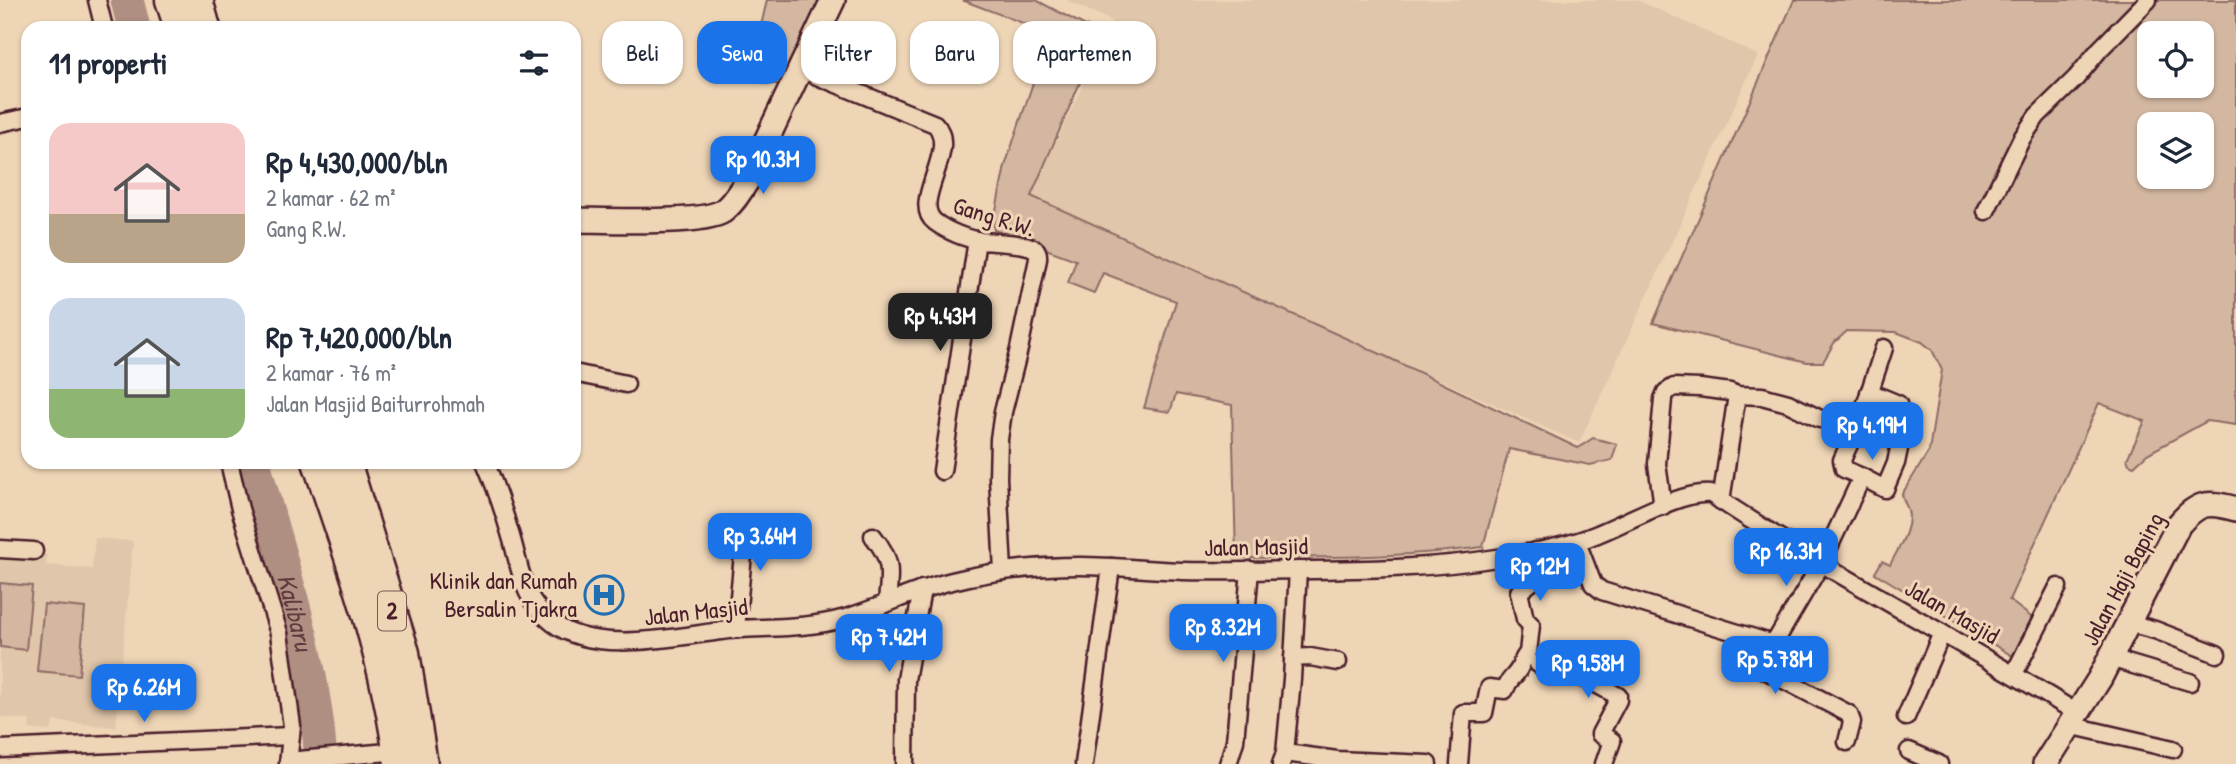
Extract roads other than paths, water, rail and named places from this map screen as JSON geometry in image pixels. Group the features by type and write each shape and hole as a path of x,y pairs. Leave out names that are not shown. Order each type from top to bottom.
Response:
{"highway":[{"path":"172,0 178,21"},
{"path":"197,0 203,21"},
{"name":"2","path":"320,469 377,645 391,702 398,758"},
{"name":"2","path":"347,469 404,653 398,758"}],"street":[{"path":"97,0 102,21"},
{"path":"581,220 693,219 721,213 747,181 833,0"},
{"path":"1986,211 2022,138 2037,116 2148,0"},
{"name":"Gang R.W.","path":"800,69 935,124 943,138 942,152 929,197 928,209 933,220 952,232 977,240 1017,244 1035,249 1038,255 999,439 998,478 1003,571"},
{"path":"0,122 21,118"},
{"path":"942,471 977,240"},
{"path":"1869,392 1898,404 1899,408 1892,435 1901,439 1896,463 1885,489 1844,469 1842,463 1884,348"},
{"path":"581,374 626,384"},
{"path":"1664,506 1657,464 1663,399 1666,392 1674,387 1762,396 1788,403 1820,419"},
{"path":"1721,501 1737,395"},
{"path":"231,469 240,509 279,633 292,726 288,763 310,759 398,758"},
{"name":"Jalan Masjid","path":"487,469 511,535 525,590 533,605 553,624 565,630 600,639 651,641 736,629 786,627 839,620 922,589 1003,571 1059,566 1184,571 1415,568 1466,563 1577,542 1676,499 1700,493 1711,494 2014,674 2073,719 2172,749"},
{"path":"1577,542 1593,584 1602,591 1767,642 1775,642 1822,562 1862,477"},
{"name":"Jalan Haji Baping","path":"2045,764 2110,658 2172,536 2188,514 2205,504 2236,509"},
{"path":"736,629 746,533"},
{"path":"873,536 885,551 889,562 887,603"},
{"path":"0,549 34,551"},
{"path":"1458,764 1463,713 1484,713 1489,688 1505,690 1508,679 1518,671 1524,655 1528,653 1531,625 1525,619 1519,592 1534,580 1535,551"},
{"path":"1084,764 1111,567"},
{"path":"1228,764 1235,741 1250,570"},
{"path":"1298,570 1283,758 1428,764"},
{"path":"2014,674 2058,587"},
{"path":"905,764 906,680 922,589"},
{"path":"2128,623 2155,630 2217,654"},
{"path":"1906,717 1942,633"},
{"path":"1767,642 1763,669 1849,714 1852,722 1847,742"},
{"path":"1293,658 1310,657 1338,662"},
{"path":"2110,658 2190,682"},
{"path":"1538,664 1589,680 1618,696 1600,734 1612,741 1604,764"},
{"path":"0,749 290,736"},
{"path":"1909,751 1939,764"}],"waterway":[{"name":"Kalibaru","path":"127,0 132,21"},
{"name":"Kalibaru","path":"256,469 304,650 318,726 321,764"}],"place":[{"name":"Klinik dan Rumah Bersalin Tjakra","path":"604,595"}]}
